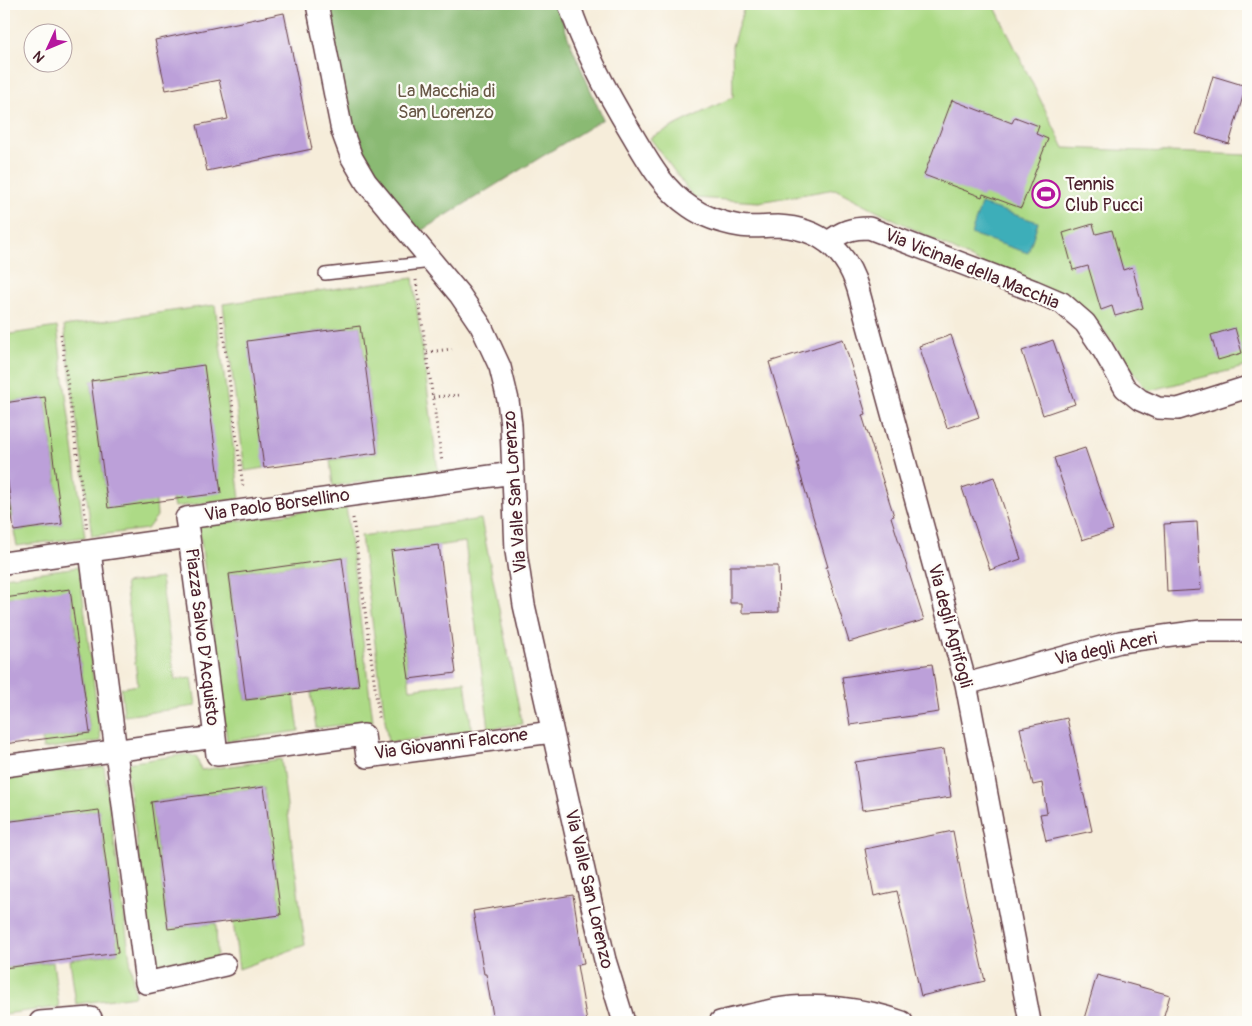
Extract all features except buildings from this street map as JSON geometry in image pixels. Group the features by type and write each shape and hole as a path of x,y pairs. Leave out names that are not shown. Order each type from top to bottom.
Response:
{"street":[{"name":"Via Valle San Lorenzo","path":"317,4 340,121 352,158 366,182 460,295 488,339 500,367 508,400 511,425 516,551 530,637 600,938 624,1022"},
{"path":"570,4 595,67 615,106 650,165 672,192 698,212 721,221 750,227 787,227 810,233 829,242"},
{"name":"Via Vicinale della Macchia","path":"829,242 840,233 854,228 869,228 1062,303 1085,323 1125,388 1140,400 1158,408 1178,409 1248,387"},
{"name":"Via degli Agrifogli","path":"829,242 845,259 854,278 950,621 966,684 1030,1022"},
{"name":"Via Paolo Borsellino","path":"4,563 189,537 186,518 512,473"},
{"name":"Piazza Salvo D'Acquisto","path":"189,537 215,737"},
{"path":"90,550 146,983 225,965"},
{"name":"Via degli Aceri","path":"966,684 1120,642 1201,631 1248,631"},
{"name":"Via Giovanni Falcone","path":"215,737 217,756 364,735 367,757 552,732"},
{"path":"4,766 215,737"},
{"path":"720,1022 779,1009 831,1006 902,1022"},
{"path":"40,1022 91,1018"}],"lane":[{"path":"325,274 437,267"}],"path":[{"path":"437,267 416,275 445,482"},
{"path":"221,316 246,510"},
{"path":"62,334 90,550"},
{"path":"427,352 452,349"},
{"path":"433,397 459,394"},
{"path":"350,495 384,755"}],"green space":[{"name":"La Macchia di San Lorenzo","path":"325,4 557,4 569,40 603,119 419,232 377,183 358,153 347,118"},
{"name":"Tennis Club Pucci","path":"745,4 991,4 994,5 1064,148 1248,155 1248,366 1148,391 1099,324 835,189 759,202 694,198 650,138 733,97 732,46"},
{"path":"413,278 438,471 333,486 330,460 377,453 360,326 313,332 264,468 245,471 223,304"},
{"path":"215,305 240,499 174,507 139,374 91,381 108,507 156,501 157,516 147,529 92,536 64,326"},
{"path":"57,327 85,537 17,546 14,531 62,524 45,397 4,403 4,335"},
{"path":"4,451 12,517 4,518"},
{"path":"346,506 373,721 316,728 311,692 359,686 342,558 229,574 246,700 294,694 299,731 227,741 199,526"},
{"path":"481,519 522,724 489,729 465,542 392,552 410,689 465,682 472,731 388,743 361,536"},
{"path":"79,567 101,741 43,749 42,739 90,733 70,590 4,598 4,577"},
{"path":"161,578 175,680 192,678 196,706 124,716 121,688 138,685 125,583"},
{"path":"189,754 197,758 201,770 281,759 305,945 239,969 233,921 281,914 264,787 151,802 168,929 216,923 217,953 215,959 159,972 154,968 126,763"},
{"path":"104,766 135,996 76,1004 70,960 118,953 99,810 4,822 4,779"},
{"path":"4,959 5,968 53,962 59,1007 4,1014"}],"water":[{"path":"981,204 1038,222 1028,253 971,234"}],"place":[{"name":"Tennis Club Pucci","path":"1046,194"}]}
